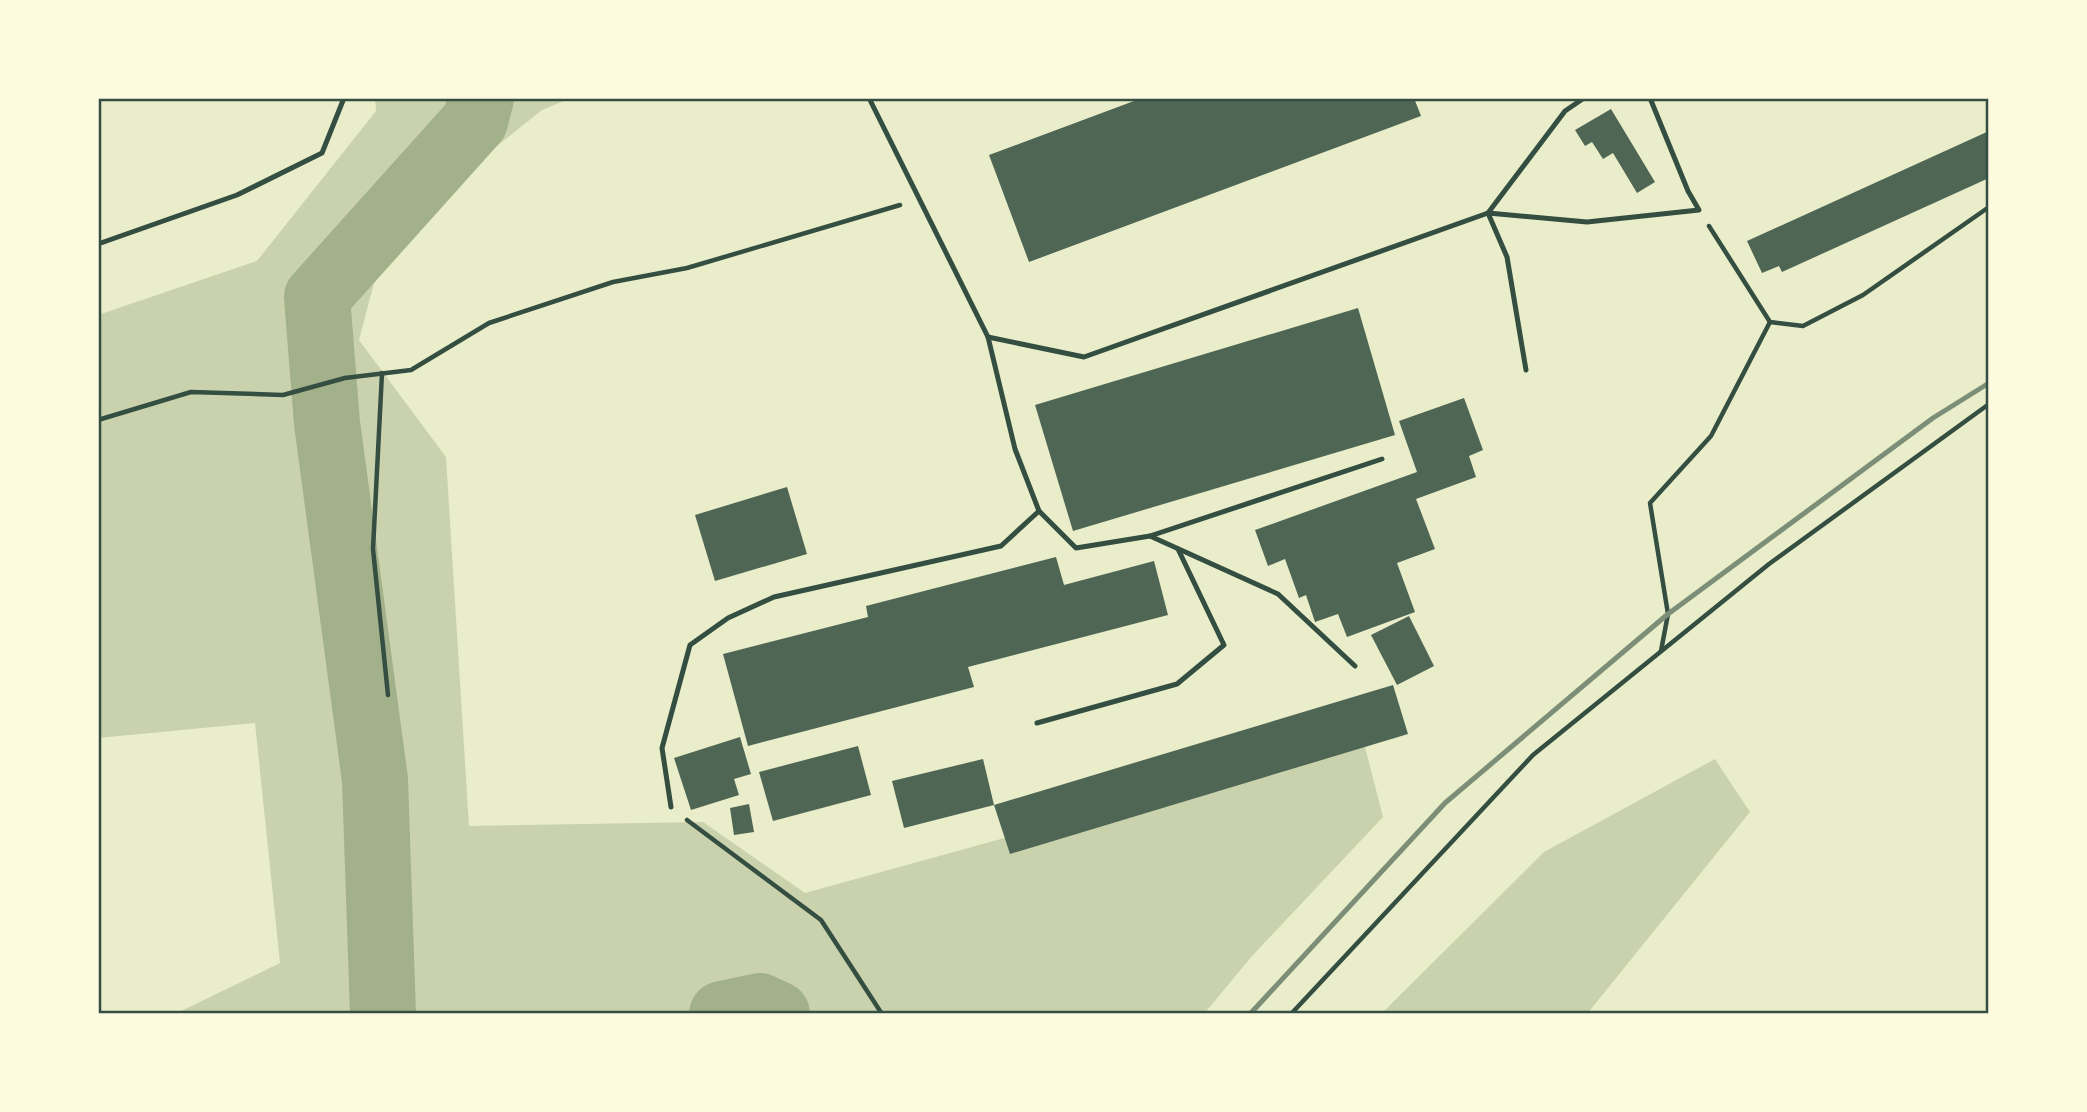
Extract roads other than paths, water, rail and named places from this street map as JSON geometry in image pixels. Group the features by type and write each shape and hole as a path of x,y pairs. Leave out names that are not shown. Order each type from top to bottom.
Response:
{"lane":[{"path":"98,244 237,195 322,153 344,98"},
{"path":"869,98 988,337 1015,449 1040,511 1076,548 1150,536 1382,459"},
{"path":"1488,213 1565,111 1584,98"},
{"path":"988,337 1084,357 1488,213 1587,222 1699,210 1688,191 1650,98"},
{"path":"1488,213 1507,257 1526,370"},
{"path":"671,807 662,748 690,645 728,618 774,597 1001,546 1040,511"},
{"path":"1150,536 1278,594 1355,666"},
{"path":"1037,723 1177,684 1224,645 1178,549"}],"waterway":[{"path":"383,1014 375,780 327,423 317,297 475,121 481,98"},
{"path":"722,1014 760,1006 777,1014"}],"railway":[{"path":"1250,1014 1445,803 1668,614 1933,418 1989,383"}]}
